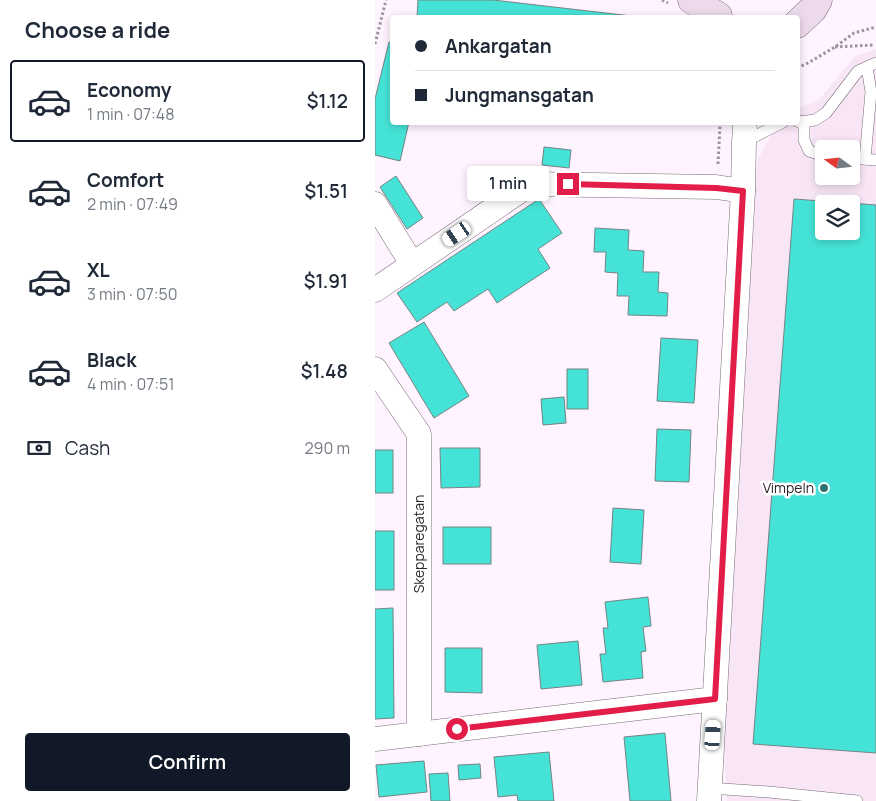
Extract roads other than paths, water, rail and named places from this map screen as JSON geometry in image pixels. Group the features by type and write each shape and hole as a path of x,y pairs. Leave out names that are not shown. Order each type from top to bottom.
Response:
{"main road":[{"path":"692,0 715,11"}],"street":[{"path":"709,795 746,129"},
{"path":"375,290 530,184 716,188 743,191"},
{"path":"375,204 413,264"},
{"name":"Skepparegatan","path":"375,369 419,434 419,734"},
{"path":"375,739 715,699"}],"lane":[{"path":"815,153 809,151 804,140 801,121 815,120 826,113 858,70 872,65 870,159"},
{"path":"746,129 767,125"},
{"path":"709,795 769,792 857,801"}],"place":[{"name":"Vimpeln","path":"824,488"}]}
